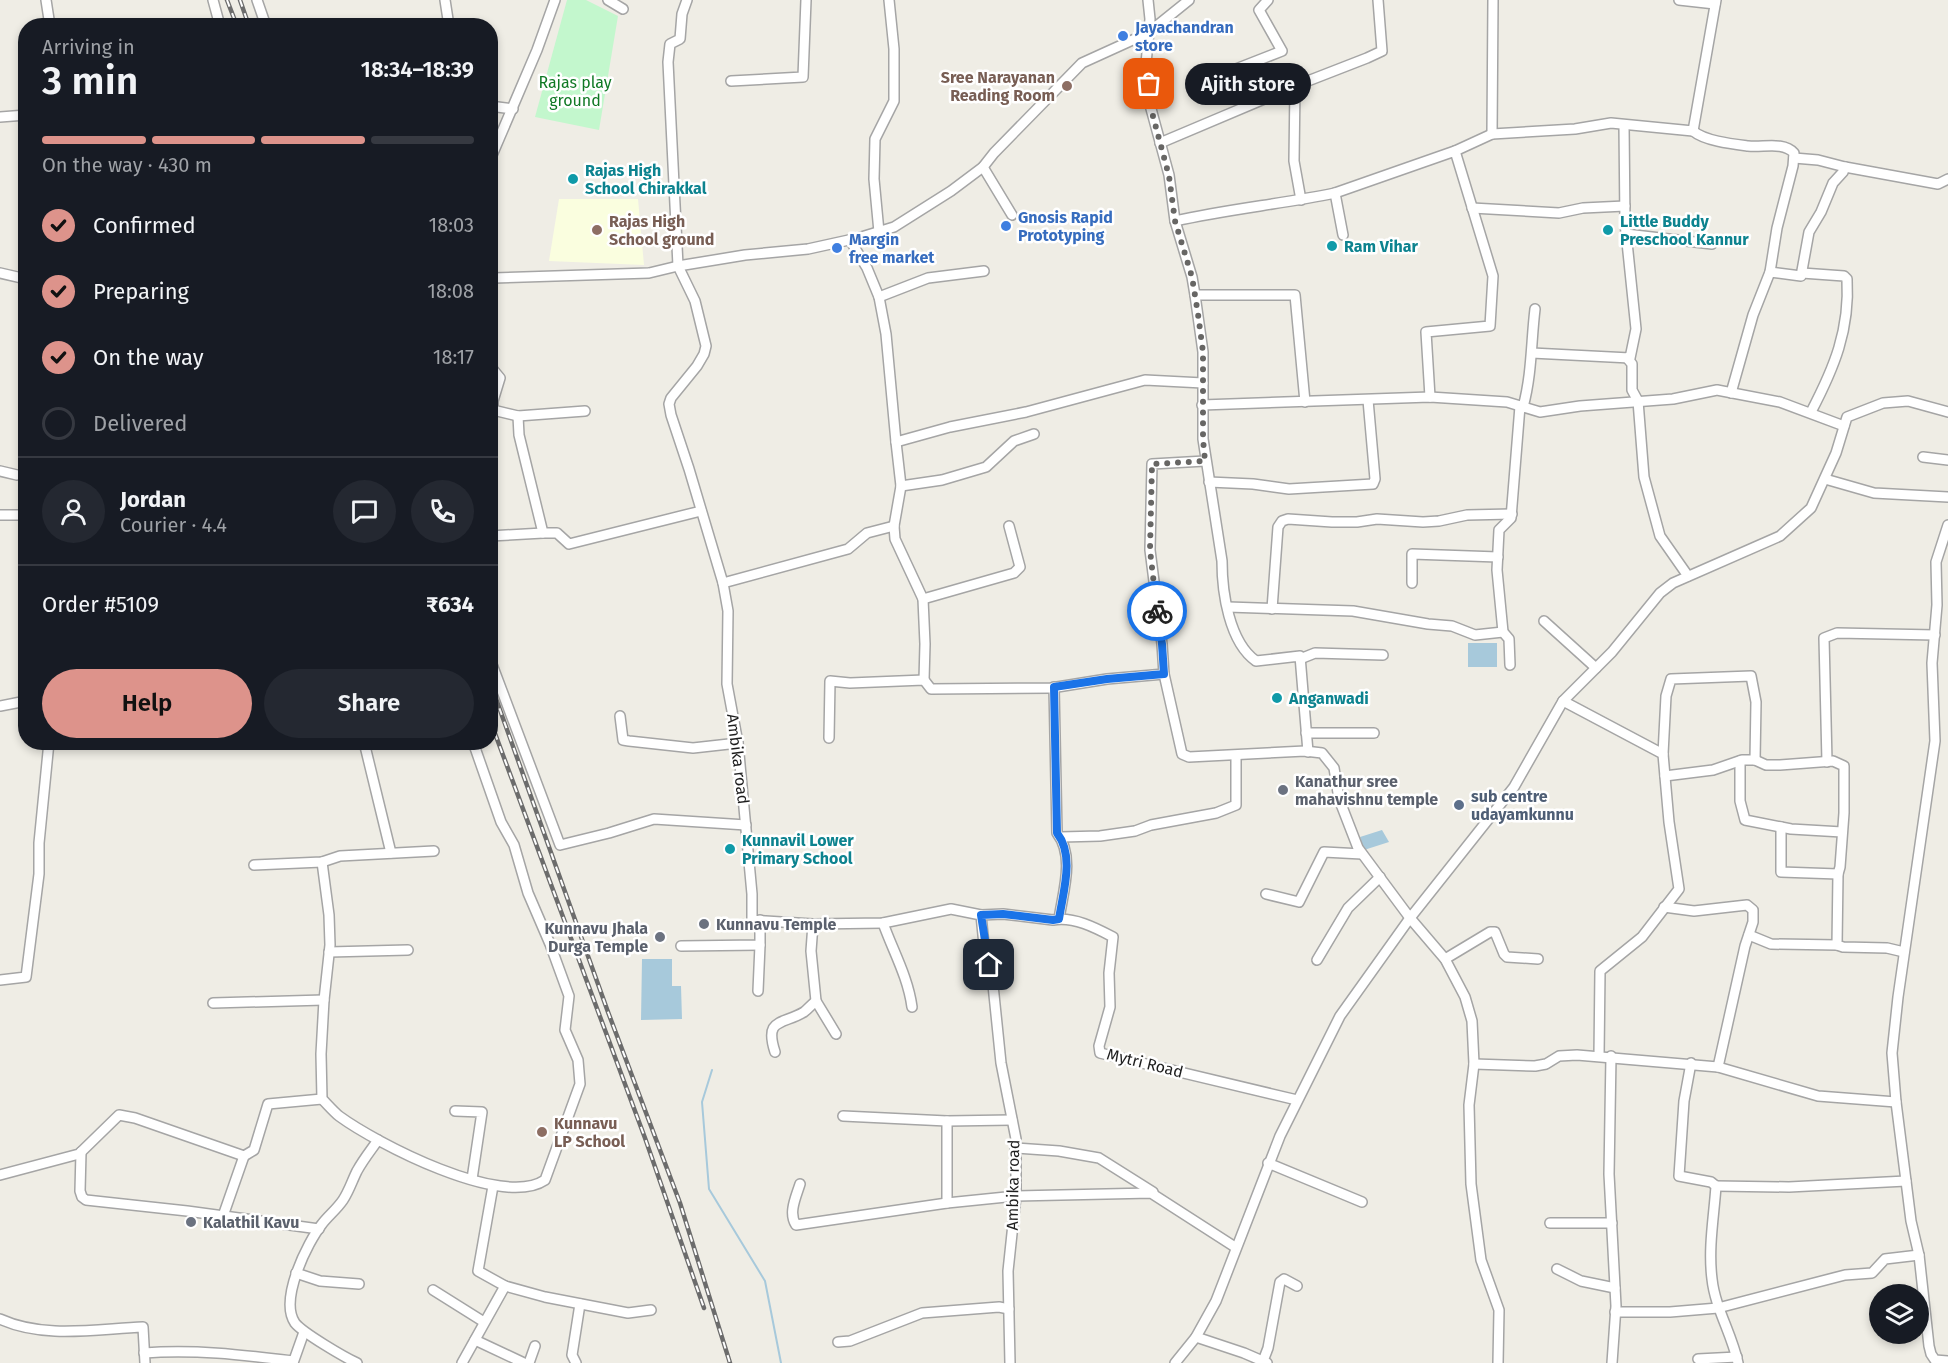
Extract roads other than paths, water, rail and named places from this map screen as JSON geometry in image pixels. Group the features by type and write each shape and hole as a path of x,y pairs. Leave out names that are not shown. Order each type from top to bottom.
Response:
{"street":[{"path":"46,0 49,18"},
{"path":"213,0 218,18"},
{"path":"257,0 263,18"},
{"path":"445,0 448,18"},
{"path":"498,142 537,50 555,0"},
{"path":"608,0 623,9"},
{"path":"678,266 668,62 670,44 680,39 682,14 687,0"},
{"path":"731,81 803,76 806,0"},
{"path":"879,232 874,179 875,139 894,101 894,49 889,0"},
{"path":"1148,0 1150,19 1146,64 1150,105 1169,176 1175,221 1192,277 1195,295 1203,352 1202,405 1205,461 1228,607 1233,629 1246,654 1256,661 1300,656 1308,752"},
{"path":"498,278 649,273 745,255 808,249 894,227 951,191 983,167 993,153 1082,63 1148,33 1189,0"},
{"path":"1218,76 1282,51 1259,10 1268,0"},
{"path":"1160,143 1382,51 1378,0"},
{"path":"1492,134 1493,0"},
{"path":"1678,0 1716,2 1693,131"},
{"path":"1295,86 1294,161 1301,200"},
{"path":"498,107 513,109"},
{"path":"0,117 18,116"},
{"path":"1175,221 1221,211 1335,193 1455,151 1492,134 1575,129 1611,123 1693,131 1702,136 1749,147 1788,148 1792,151 1794,158 1777,228 1770,272 1753,315 1731,393"},
{"path":"1532,353 1630,358 1636,329 1626,234 1624,125"},
{"path":"1430,398 1426,332 1490,326 1493,276 1455,151"},
{"path":"1794,158 1818,160 1938,184 1948,179"},
{"path":"983,167 1012,215"},
{"path":"1802,273 1809,232 1821,212 1833,183 1845,167"},
{"path":"1335,193 1343,235"},
{"path":"1472,208 1559,213 1583,208 1625,206"},
{"path":"1626,234 1712,244"},
{"path":"850,240 867,268 879,297 886,334 901,486 894,526 895,539 923,599 926,644 924,680 931,689 1054,687 1164,674"},
{"name":"Ambika road","path":"678,266 694,301 706,346 697,366 671,398 669,404 723,583 728,611 727,684 738,743 752,894 752,920 760,920"},
{"path":"879,297 928,278 984,271"},
{"path":"1770,272 1801,276 1802,273 1844,276 1847,279 1844,331 1832,371 1811,412"},
{"path":"0,273 18,277"},
{"path":"1195,295 1295,296 1305,402"},
{"path":"1510,665 1509,639 1503,632 1497,570 1499,530 1512,514 1522,407 1530,374 1535,309"},
{"path":"1627,358 1632,364 1632,390 1638,401 1644,477 1660,536 1688,576"},
{"path":"896,442 950,427 1026,412 1145,380 1203,383"},
{"path":"1202,405 1430,398 1507,402 1540,412 1580,406 1673,399 1717,390 1780,402 1844,426"},
{"path":"1209,482 1253,484 1289,489 1373,484 1375,479 1368,400"},
{"path":"1175,1363 1196,1337 1216,1301 1268,1163 1340,1016 1410,918 1514,787 1563,701 1612,652 1660,593 1688,576 1780,536 1811,508 1836,453 1847,417 1883,403 1908,401 1948,412"},
{"path":"498,411 518,416 585,411"},
{"path":"518,416 519,435 543,533"},
{"path":"901,486 942,480 986,467 1014,441 1034,434"},
{"path":"1923,457 1948,460"},
{"path":"1205,461 1152,464 1150,550 1164,674 1182,754 1189,757 1322,753 1334,768 1339,799 1358,848 1410,918 1445,959 1465,997 1472,1021 1474,1064 1469,1105 1472,1184 1481,1260 1499,1310 1498,1363"},
{"path":"0,471 17,475"},
{"path":"1825,479 1874,493 1948,497"},
{"path":"498,536 557,533 569,544 701,511"},
{"path":"1272,609 1277,533 1282,521 1288,519 1357,522 1377,519 1431,522 1467,515 1512,514"},
{"path":"0,515 18,515"},
{"path":"1948,525 1936,562 1942,606 1932,663 1935,741 1904,952 1892,1053 1905,1181 1919,1255 1927,1336 1934,1361 1948,1361"},
{"path":"723,583 848,549 867,532 894,526"},
{"path":"923,599 1014,573 1020,567 1009,526"},
{"path":"1412,583 1412,554 1498,556"},
{"path":"1228,607 1353,611 1452,626 1475,635 1503,632"},
{"path":"1544,621 1596,668"},
{"path":"1827,762 1824,638 1837,633 1935,636"},
{"path":"1300,659 1316,653 1383,655"},
{"path":"1599,1056 1600,971 1642,937 1679,889 1663,754 1665,696 1671,679 1751,676 1756,702 1755,760"},
{"path":"498,680 560,845 654,819 746,825"},
{"path":"829,738 830,681 850,683 924,680"},
{"path":"1054,687 1057,833 1064,842 1066,869 1059,919"},
{"path":"1563,701 1663,754"},
{"path":"0,706 18,703"},
{"path":"620,716 623,740 693,748 738,743"},
{"path":"1306,733 1374,733"},
{"path":"0,980 26,977 39,874 39,843 48,750"},
{"path":"366,750 391,853"},
{"path":"322,862 330,915 321,1054 322,1099 338,1115 418,1161 493,1186 536,1186 544,1180 580,1084 578,1060 565,1030 569,996 528,893 513,845 484,779 475,750"},
{"path":"1061,837 1100,836 1135,831 1151,825 1216,813 1236,805 1236,756"},
{"path":"1665,776 1713,771 1740,761 1755,760 1766,765 1833,761 1844,766 1837,945"},
{"path":"1740,761 1740,801 1745,820 1781,827 1842,832"},
{"path":"1781,827 1781,872 1838,874"},
{"path":"254,865 322,862 340,856 434,851"},
{"path":"1266,894 1299,902 1324,852 1362,854"},
{"path":"1317,960 1348,908 1380,877"},
{"path":"1664,907 1694,911 1747,905 1753,910 1753,922 1718,1067"},
{"path":"758,991 760,920 813,924 883,923 951,909 981,915"},
{"name":"Mytri Road","path":"981,915 1003,914 1059,919 1090,925 1113,937 1109,973 1110,1007 1099,1046 1100,1053 1298,1100"},
{"name":"Ambika road","path":"981,915 984,945 993,985 1001,1063 1016,1138 1016,1196 1008,1271 1010,1363"},
{"path":"883,923 908,984 912,1007"},
{"path":"813,924 811,951 816,1001 836,1034"},
{"path":"1445,959 1490,932 1495,932 1507,957 1538,959"},
{"path":"1749,935 1771,944 1887,948 1904,952"},
{"path":"681,946 760,945"},
{"path":"329,952 408,950"},
{"path":"213,1004 324,1000"},
{"path":"775,1052 771,1030 776,1024 805,1011 816,1001"},
{"path":"1474,1064 1535,1066 1546,1064 1559,1056 1611,1056 1691,1063 1718,1067 1818,1095 1896,1102"},
{"path":"1611,1056 1609,1174 1615,1288 1612,1363"},
{"path":"1691,1063 1684,1101 1679,1176 1711,1182 1716,1186 1789,1187 1905,1181"},
{"path":"223,1216 244,1156 254,1150 268,1104 322,1099"},
{"path":"455,1111 483,1112 472,1179"},
{"path":"0,1175 81,1152 119,1115 135,1118 244,1156"},
{"path":"843,1116 947,1121 1012,1120"},
{"path":"947,1121 947,1203"},
{"path":"357,1363 344,1358 304,1332 295,1322 290,1311 297,1268 318,1229 344,1198 358,1169 378,1140"},
{"path":"1015,1148 1059,1151 1099,1158 1235,1247"},
{"path":"81,1152 80,1191 86,1200 318,1229"},
{"path":"1268,1163 1362,1202"},
{"path":"800,1184 793,1209 793,1220 796,1225 947,1203 1016,1196 1151,1193 1235,1247"},
{"path":"493,1186 478,1271 505,1286 580,1304 628,1313 651,1310"},
{"path":"1698,1359 1737,1360 1718,1308 1712,1278 1712,1220 1716,1186"},
{"path":"1550,1223 1612,1222"},
{"path":"1615,1312 1670,1312 1718,1308 1845,1275 1872,1273 1885,1259 1919,1255"},
{"path":"1557,1269 1581,1281 1615,1288"},
{"path":"296,1273 320,1281 359,1284"},
{"path":"1196,1337 1260,1361 1268,1348 1280,1282 1284,1279 1298,1287"},
{"path":"462,1363 505,1286"},
{"path":"433,1290 484,1322"},
{"path":"576,1363 572,1355 580,1304"},
{"path":"838,1342 850,1341 922,1313 999,1307 1009,1309"},
{"path":"0,1319 17,1327 44,1332 143,1327 145,1358 182,1350 293,1362 304,1332"},
{"path":"475,1340 524,1363"},
{"path":"530,1363 535,1346"}],"water":[{"path":"1468,643 1497,643 1497,667 1468,667"},
{"path":"1382,830 1389,842 1364,850 1360,837"},
{"path":"642,959 672,959 672,986 681,986 682,1019 641,1020"}],"waterway":[{"path":"712,1070 702,1102 709,1189 765,1281 781,1363"}],"railway":[{"path":"227,0 234,18"},
{"path":"240,0 246,18"},
{"path":"498,704 608,1012 680,1203 730,1363"},
{"path":"498,742 645,1138 704,1308"}],"place":[{"name":"Jayachandran store","path":"1123,36"},
{"name":"Ajith store","path":"1149,84"},
{"name":"Sree Narayanan Reading Room","path":"1067,86"},
{"name":"Rajas High School Chirakkal","path":"573,179"},
{"name":"Gnosis Rapid Prototyping","path":"1006,226"},
{"name":"Rajas High School ground","path":"597,230"},
{"name":"Little Buddy Preschool Kannur","path":"1608,230"},
{"name":"Ram Vihar","path":"1332,246"},
{"name":"Margin free market","path":"837,248"},
{"name":"Anganwadi","path":"1277,698"},
{"name":"Kanathur sree mahavishnu temple","path":"1283,790"},
{"name":"sub centre udayamkunnu","path":"1459,805"},
{"name":"Kunnavil Lower Primary School","path":"730,849"},
{"name":"Kunnavu Temple","path":"704,924"},
{"name":"Kunnavu Jhala Durga Temple","path":"660,937"},
{"name":"Kunnavu LP School","path":"542,1132"},
{"name":"Kalathil Kavu","path":"191,1222"}],"park label":[{"name":"Rajas play ground","path":"575,91"}]}
